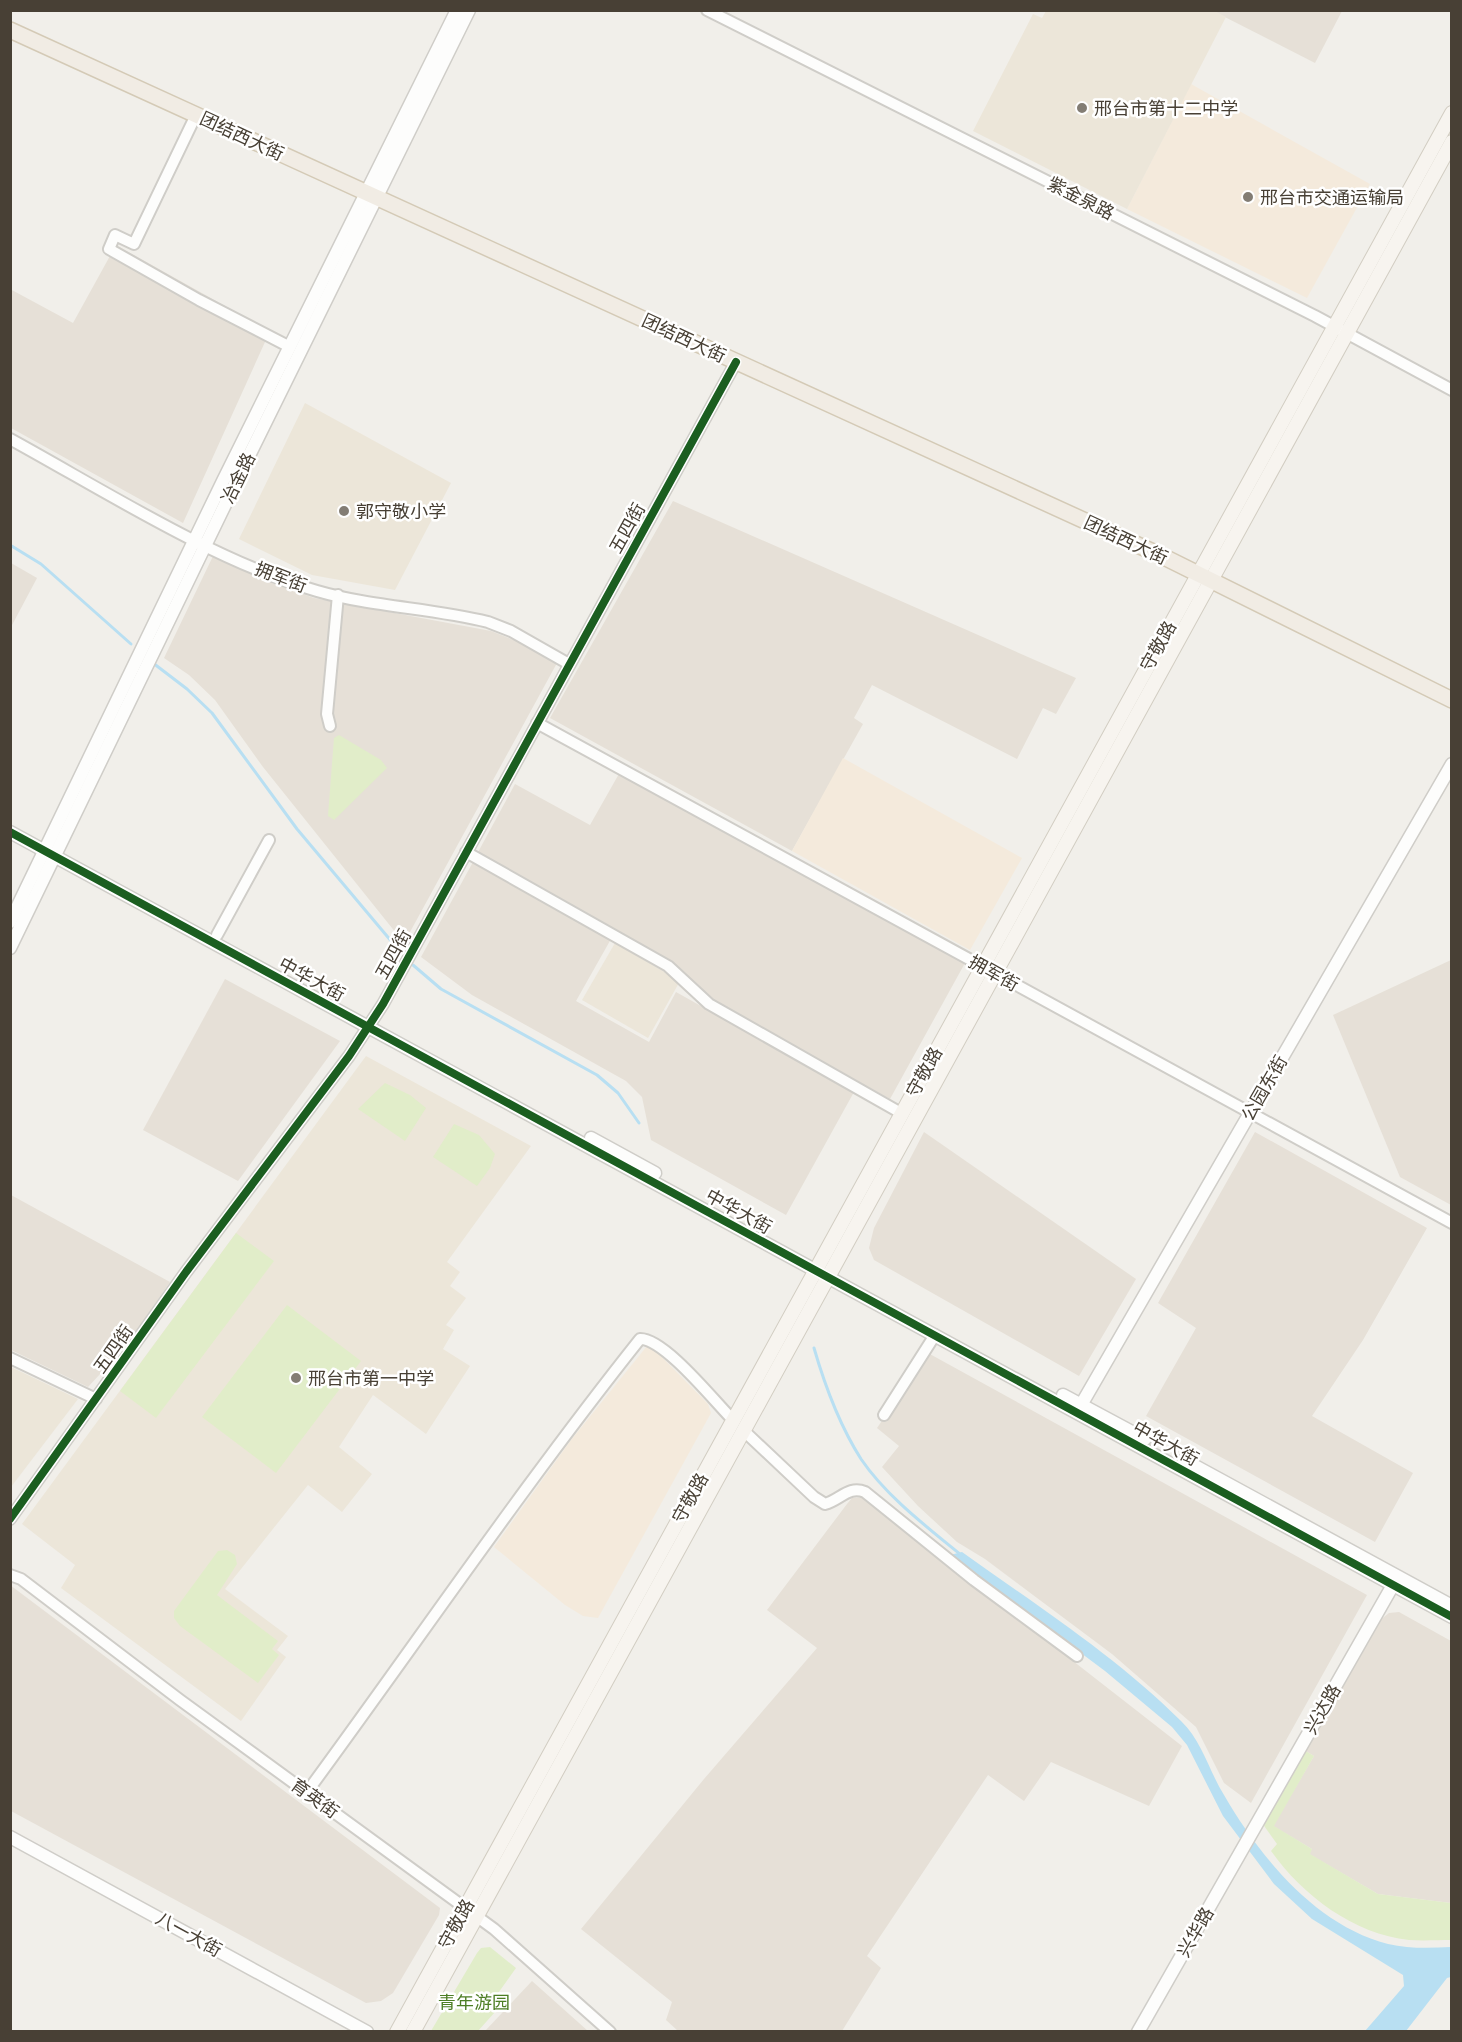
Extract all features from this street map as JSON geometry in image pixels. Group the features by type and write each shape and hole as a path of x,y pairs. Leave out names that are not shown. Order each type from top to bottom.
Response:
{"main road":[{"name":"团结西大街","path":"10,20 736,362 1207,572 1452,700"},
{"name":"团结西大街","path":"10,30 196,115 374,191 1207,572 1452,690"},
{"name":"守敬路","path":"413,2031 471,1912 733,1420 824,1270 1340,330 1452,113"},
{"name":"守敬路","path":"1340,330 1452,142"},
{"name":"守敬路","path":"397,2031 471,1912 743,1430 902,1113 988,970"}],"street":[{"name":"冶金路","path":"10,948 52,850 200,542 374,191 457,10"},
{"name":"冶金路","path":"200,542 290,347 469,10"},
{"name":"紫金泉路","path":"707,10 1340,330 1452,390"},
{"path":"196,115 134,244 114,235 109,249 199,300 290,347"},
{"name":"五四街","path":"10,1519 186,1272 370,1023 736,362"},
{"name":"拥军街","path":"10,439 200,542 296,584 338,595 488,622 511,631 570,664"},
{"path":"330,726 328,704 338,595"},
{"name":"拥军街","path":"537,723 1452,1223"},
{"name":"公园东街","path":"1079,1408 1452,764"},
{"name":"中华大街","path":"10,823 52,850 824,1270 1452,1606"},
{"name":"中华大街","path":"10,832 52,850 217,935 370,1023"},
{"path":"217,935 269,840"},
{"name":"冶金路","path":"10,922 52,850"},
{"path":"466,852 668,966 709,1004 902,1113"},
{"name":"中华大街","path":"824,1270 934,1335 1079,1408 1452,1617"},
{"path":"884,1415 934,1335"},
{"path":"307,1792 422,1636 548,1457 640,1339 647,1339 663,1348 733,1420"},
{"path":"10,1358 96,1399"},
{"path":"743,1430 814,1497 825,1504 849,1491 858,1489 865,1492 974,1580 1077,1656"},
{"name":"育英街","path":"10,1575 21,1579 471,1912 539,1966 610,2031"},
{"name":"兴达路","path":"1252,1832 1393,1585"},
{"name":"兴华路","path":"1138,2031 1252,1832"},
{"name":"八一大街","path":"10,1837 367,2031"},
{"name":"八一大街","path":"10,1846 350,2031"}],"shaded area":[{"name":"邢台市第十二中学","path":"1213,10 1226,17 1127,209 973,131 1033,14 1042,18 1046,11"},
{"path":"1213,11 1342,11 1315,63"},
{"name":"邢台市交通运输局","path":"1191,84 1370,184 1307,298 1127,209"},
{"path":"116,245 270,331 183,523 11,428 10,289 73,323"},
{"name":"郭守敬小学","path":"305,403 451,483 395,590 312,575 239,539"},
{"path":"673,501 1076,678 1056,714 1043,708 1017,759 872,685 854,718 863,724 792,851 550,718"},
{"path":"214,554 266,581 314,598 491,631 516,641 557,663 404,943 263,767 215,700 189,675 164,658"},
{"path":"11,563 37,578 11,627"},
{"path":"843,758 1022,858 970,950 792,851"},
{"path":"620,772 965,963 890,1099 721,1006 694,985 675,964 650,949 477,854 515,784 590,825"},
{"path":"473,862 611,939 576,1001 649,1042 676,992 854,1092 786,1215 651,1140 642,1097 626,1081 472,995 421,957"},
{"path":"615,943 680,981 648,1038 582,1000"},
{"path":"1451,960 1451,1205 1400,1177 1333,1015"},
{"path":"225,979 340,1041 238,1181 143,1130"},
{"name":"邢台市第一中学","path":"366,1056 531,1146 447,1262 460,1272 450,1286 466,1298 446,1325 454,1330 443,1349 470,1366 426,1434 373,1395 339,1447 372,1474 342,1512 308,1485 225,1589 288,1636 277,1650 286,1657 241,1721 61,1588 75,1565 22,1524"},
{"path":"924,1132 1136,1279 1079,1376 874,1260 869,1248 874,1228"},
{"path":"1255,1132 1427,1228 1363,1340 1312,1416 1413,1473 1375,1542 1146,1416 1196,1328 1158,1303"},
{"path":"11,1195 170,1282 126,1346 88,1387 11,1350"},
{"path":"647,1346 654,1349 708,1404 711,1413 598,1618 583,1616 565,1605 494,1547 571,1440"},
{"path":"928,1353 1367,1595 1251,1803 1224,1783 1196,1727 1112,1654 985,1559 957,1542 918,1506 882,1467 899,1446 877,1428"},
{"path":"11,1367 78,1399 11,1487"},
{"path":"863,1497 1182,1746 1149,1806 1051,1762 1024,1801 988,1775 867,1956 881,1968 842,2031 678,2031 666,2020 672,2002 581,1929 704,1779 817,1648 767,1610 852,1498"},
{"path":"10,1585 440,1908 439,1915 393,1993 381,2001 366,2003 11,1811"},
{"path":"1399,1612 1451,1641 1451,1903 1378,1894 1309,1854 1312,1849 1273,1826 1314,1756 1304,1750 1379,1621 1389,1613"},
{"path":"532,1981 588,2031 485,2031"}],"green space":[{"path":"339,735 381,760 387,768 334,820 328,816 334,738"},
{"path":"385,1083 410,1095 426,1108 405,1141 358,1109"},
{"path":"454,1124 479,1135 495,1154 490,1168 477,1186 433,1157"},
{"path":"236,1233 274,1261 156,1418 120,1391"},
{"path":"287,1305 361,1361 276,1473 202,1417"},
{"path":"227,1550 235,1555 237,1564 217,1595 278,1641 272,1649 279,1655 258,1683 180,1626 174,1618 174,1611 218,1551"},
{"path":"1304,1750 1314,1756 1274,1826 1312,1849 1310,1854 1378,1894 1451,1903 1451,1940 1409,1940 1369,1930 1350,1921 1331,1910 1298,1883 1271,1851 1277,1844 1262,1823"},
{"name":"青年游园","path":"490,1947 516,1968 496,1996 504,2002 478,2031 431,2031 477,1953 481,1948"}],"water":[{"path":"962,1552 1103,1653 1181,1721 1200,1747 1224,1795 1255,1842 1292,1886 1314,1905 1361,1935 1388,1944 1428,1948 1451,1947 1451,1977 1447,1978 1406,2031 1365,2031 1404,1986 1403,1975 1312,1919 1274,1884 1223,1816 1187,1745 1172,1727 1105,1671 950,1555"}],"waterway":[{"path":"10,545 41,564 131,644"},
{"path":"153,663 187,689 212,713 297,829 397,948"},
{"path":"413,965 441,989 597,1075 618,1093 639,1123"},
{"path":"814,1348 834,1405 861,1459 882,1486 961,1555"}],"cycle path":[{"path":"10,1519 186,1272 349,1056 383,1004 736,362"},
{"path":"10,832 1452,1617"}],"place":[{"name":"邢台市第十二中学","path":"1082,108"},
{"name":"邢台市交通运输局","path":"1248,197"},
{"name":"郭守敬小学","path":"344,511"},
{"name":"邢台市第一中学","path":"296,1378"}]}
